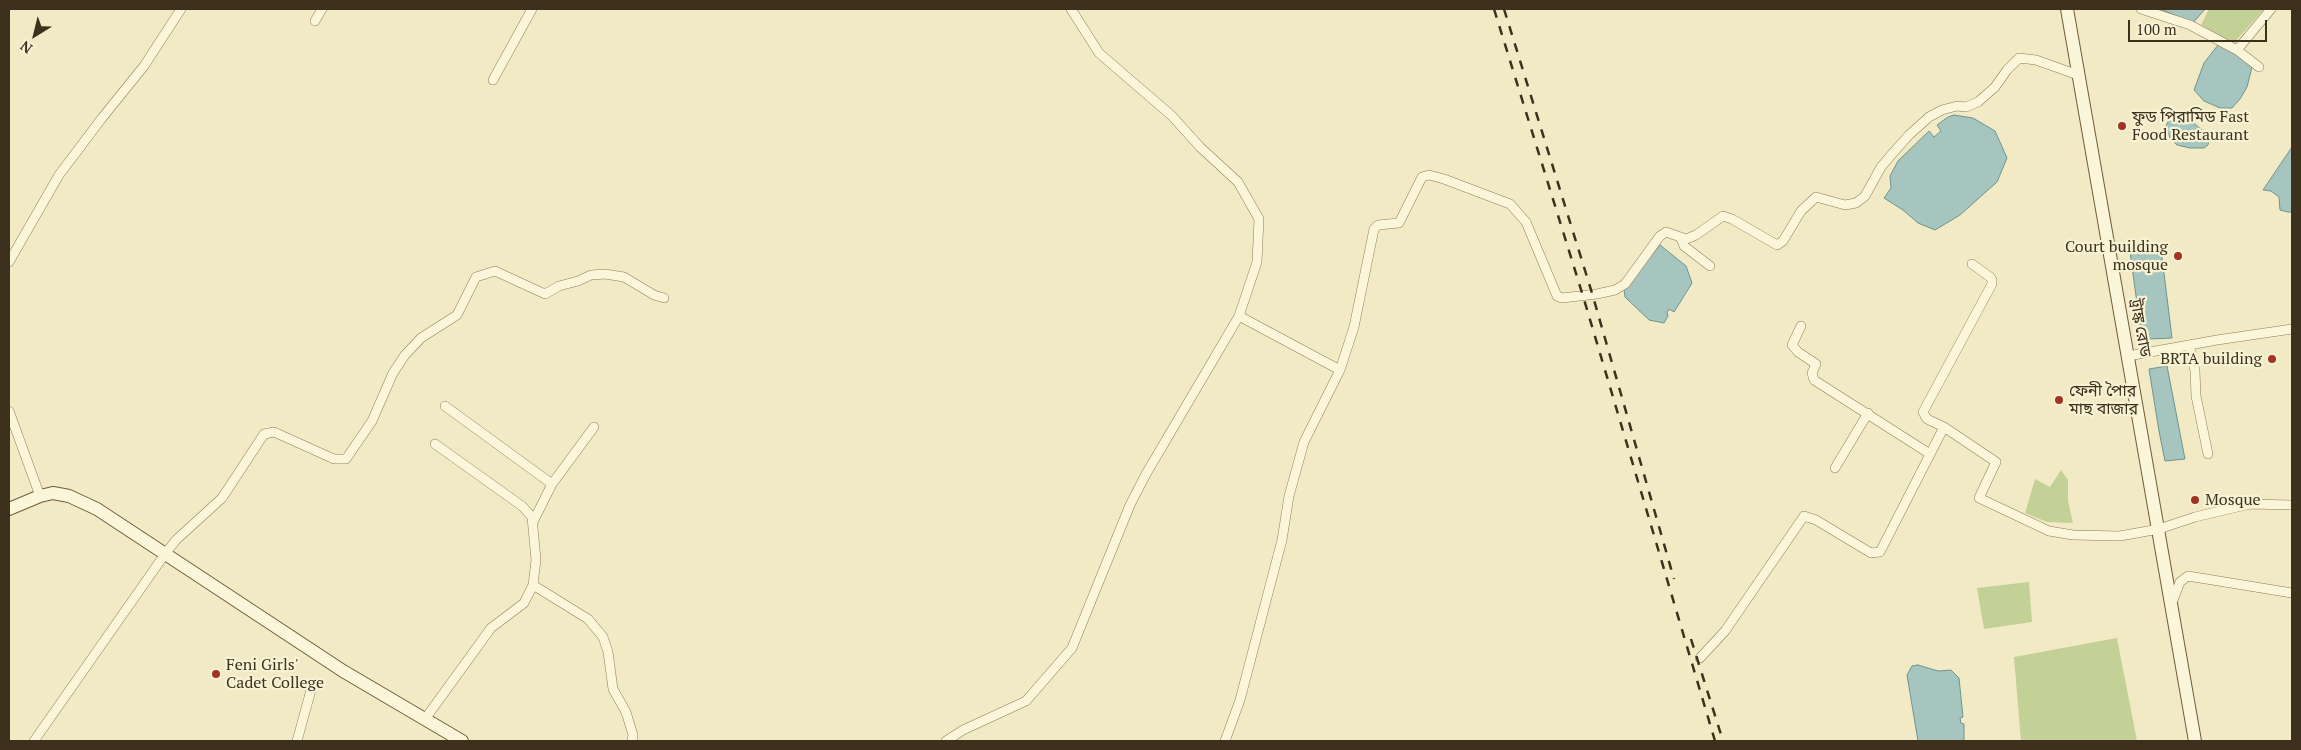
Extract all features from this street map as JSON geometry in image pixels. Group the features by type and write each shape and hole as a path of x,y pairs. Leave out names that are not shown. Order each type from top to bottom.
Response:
{"main road":[{"name":"ট্রাঙ্ক রোড","path":"2066,9 2172,603 2194,741"},
{"path":"9,509 40,496 53,494 69,496 97,509 343,671 462,741"}],"street":[{"path":"9,262 59,175 144,66 180,9"},
{"path":"315,21 322,9"},
{"path":"493,80 532,9"},
{"path":"946,741 963,730 1026,701 1072,648 1130,506 1146,474 1239,316 1257,262 1259,220 1238,182 1200,147 1172,116 1098,53 1070,9"},
{"path":"2141,9 2190,25 2237,50 2259,67"},
{"path":"2237,50 2272,9"},
{"path":"1225,741 1240,700 1282,540 1289,496 1304,442 1340,370 1354,327 1374,229 1378,225 1399,223 1422,176 1429,175 1444,179 1510,204 1526,222 1552,289 1557,296 1562,298 1615,290 1625,284 1660,236 1666,232 1686,239 1696,235 1723,216 1777,244 1783,241 1801,211 1816,197 1845,206 1856,203 1865,196 1881,167 1909,135 1929,117 1942,110 1957,106 1966,107 1978,102 1995,87 2007,70 2019,58 2044,62 2078,75"},
{"path":"1681,238 1684,246 1710,266"},
{"path":"1972,264 1990,277 1992,284 1923,412 1927,419 1944,427 1996,462 1979,496 1982,500 2049,531 2073,535 2120,536 2159,530 2195,517 2250,504 2292,505"},
{"path":"34,741 165,554 176,540 222,498 264,434 274,432 334,460 346,459 372,421 393,373 405,354 421,338 457,315 476,277 496,272 545,294 559,286 578,282 590,276 605,274 624,277 654,295 664,298"},
{"path":"1239,316 1340,370"},
{"path":"1801,326 1792,345 1798,352 1816,364 1812,373 1814,380 1930,454"},
{"path":"2128,356 2292,329"},
{"path":"2188,345 2195,371 2196,396 2208,454"},
{"path":"445,406 552,484"},
{"path":"9,412 40,496"},
{"path":"1835,468 1868,413"},
{"path":"1700,658 1725,631 1804,516 1816,520 1871,553 1880,552 1944,427"},
{"path":"425,719 491,628 524,603 533,585 536,560 534,520 552,484 594,428"},
{"path":"435,444 522,506 534,520"},
{"path":"2172,603 2180,582 2188,576 2292,593"},
{"path":"533,585 588,619 603,637 608,652 613,689 626,712 633,734 632,741"},
{"path":"297,741 311,690"}],"green space":[{"path":"2209,9 2264,9 2234,43 2201,25"},
{"path":"2061,470 2068,480 2068,501 2073,523 2047,522 2025,513 2035,479 2050,487"},
{"path":"2029,582 2032,622 1984,629 1977,588"},
{"path":"2117,638 2137,741 2021,741 2014,657"}],"water":[{"path":"2160,9 2205,9 2193,23"},
{"path":"2223,44 2252,67 2247,87 2232,108 2220,108 2204,101 2194,90 2204,63 2218,45"},
{"path":"2178,114 2185,116 2202,130 2209,140 2208,145 2204,148 2190,148 2177,145 2170,138 2166,126 2169,120"},
{"path":"1954,115 1973,118 1995,131 2007,158 1997,182 1960,215 1935,230 1918,223 1903,210 1884,198 1891,188 1890,176 1898,161 1929,131 1934,137 1941,131 1937,125"},
{"path":"2292,147 2292,212 2288,212 2280,210 2279,197 2271,191 2263,190"},
{"path":"1660,245 1686,266 1692,283 1674,312 1669,309 1664,323 1649,320 1625,297 1624,289"},
{"path":"2141,249 2161,249 2172,338 2149,339 2140,325 2130,252"},
{"path":"2167,366 2185,459 2165,461 2149,369"},
{"path":"1918,665 1938,671 1951,670 1959,678 1963,717 1960,718 1961,723 1964,724 1964,741 1918,741 1907,675 1912,666"}],"railway":[{"path":"1494,9 1583,296 1715,741"},
{"path":"1504,9 1592,293 1674,579"},
{"path":"1691,639 1723,741"}],"place":[{"name":"ফুড পিরামিড Fast Food Restaurant","path":"2122,126"},
{"name":"Court building mosque","path":"2178,256"},
{"name":"BRTA building","path":"2272,359"},
{"name":"ফেনী পৈার মাছ বাজার","path":"2059,400"},
{"name":"Mosque","path":"2195,500"},
{"name":"Feni Girls' Cadet College","path":"216,674"}]}
